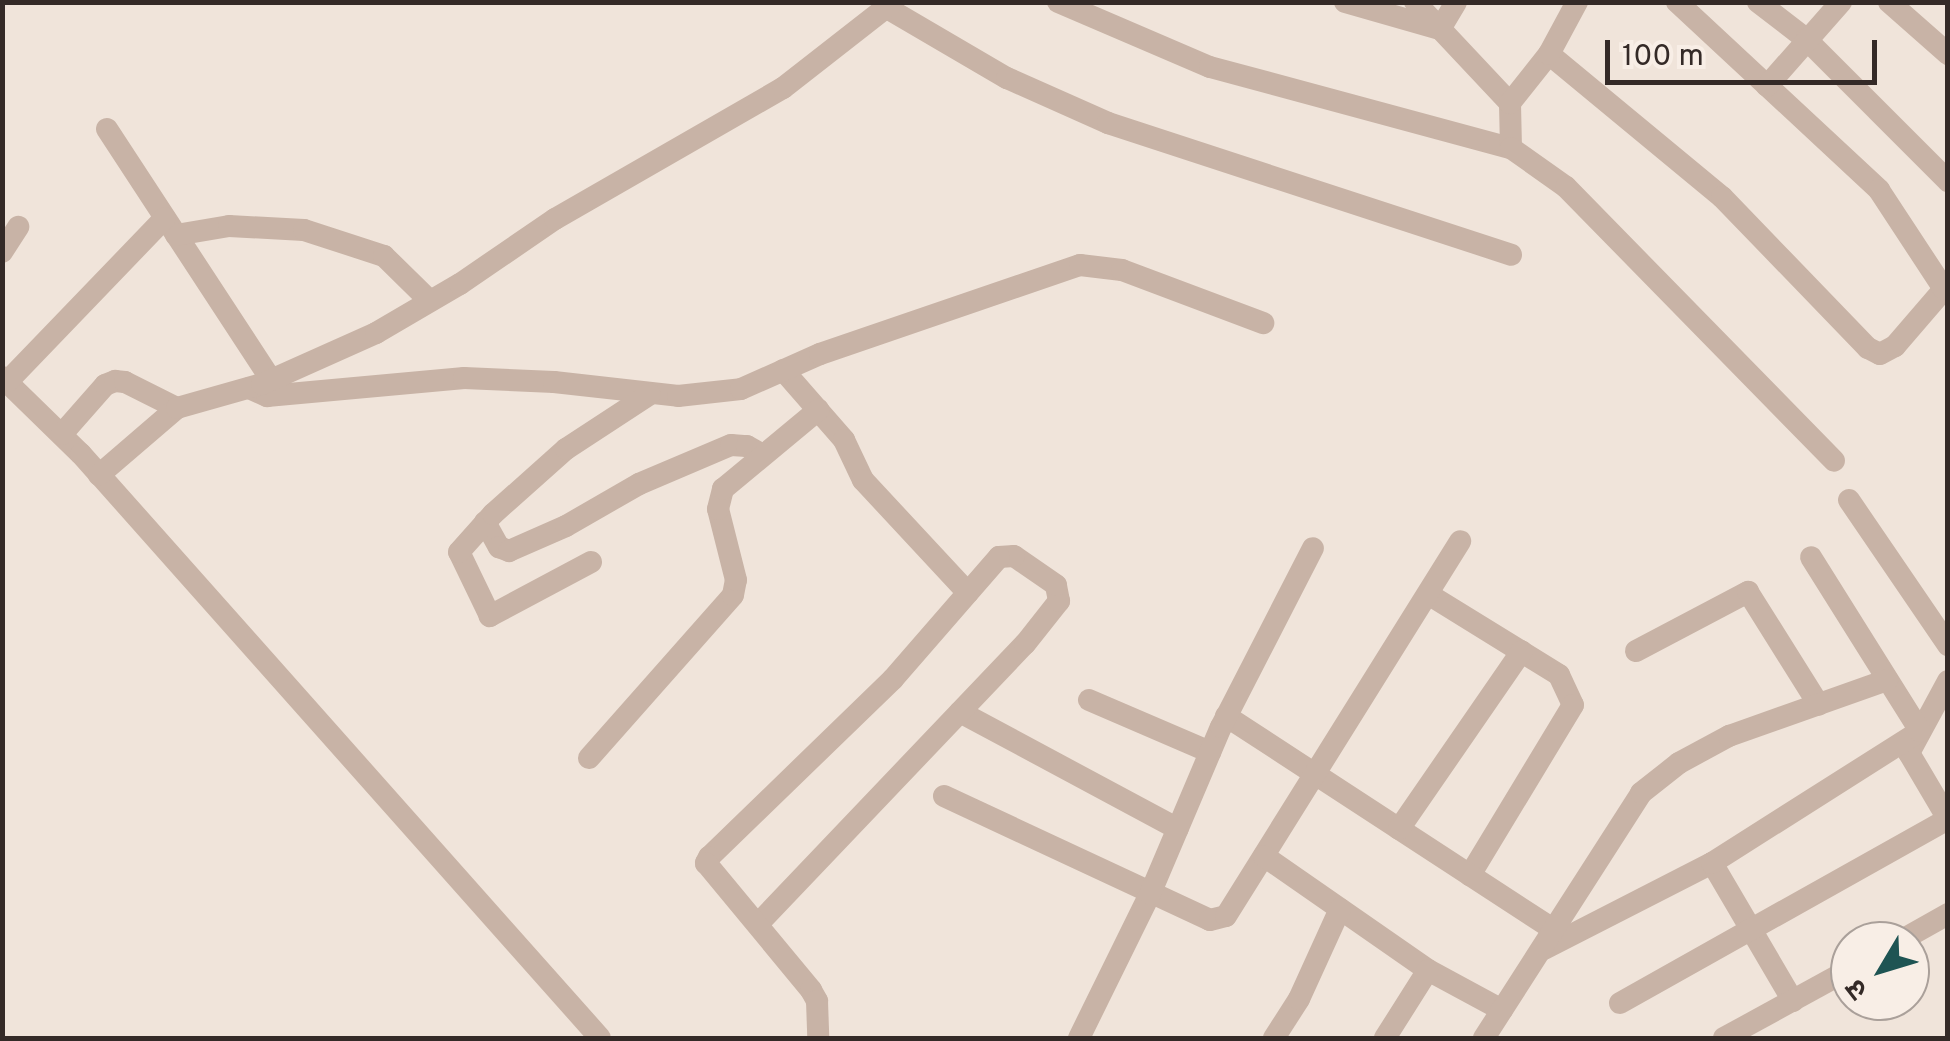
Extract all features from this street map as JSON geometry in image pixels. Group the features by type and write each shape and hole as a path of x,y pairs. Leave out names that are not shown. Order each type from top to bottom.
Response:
{"street":[{"path":"1058,2 1210,67 1510,148 1566,186 1834,461"},
{"path":"1344,2 1440,29"},
{"path":"1415,2 1510,103"},
{"path":"1440,29 1456,2"},
{"path":"1510,148 1510,103 1549,54 1577,2"},
{"path":"1549,54 1722,197 1868,348 1880,354 1895,346 1946,291 1879,190 1676,2"},
{"path":"1758,2 1806,39 1948,181"},
{"path":"1767,86 1841,2"},
{"path":"1889,2 1948,54"},
{"path":"99,475 177,408 260,384 376,333 430,302 555,219 783,88 890,5 1007,78 1108,123 1511,255"},
{"path":"107,129 170,226 266,396 464,378 554,382 678,396 741,388 1080,265 1122,270 1264,322"},
{"path":"430,302 384,256 304,230 170,226 5,379 62,434 600,1038"},
{"path":"2,252 18,227"},
{"path":"784,370 844,440 863,480 968,592"},
{"path":"62,434 105,384 125,382 177,408"},
{"path":"591,562 490,616 459,552 485,522 566,449 650,394"},
{"path":"590,758 733,595 736,580 719,498 722,489 818,410"},
{"path":"485,522 499,547 509,550 566,526 639,484 731,445 761,454"},
{"path":"1849,500 1948,645"},
{"path":"944,796 1150,894 1217,920 1226,916 1317,776 1460,541"},
{"path":"1079,1038 1150,894 1226,716 1313,548"},
{"path":"758,924 1025,644 1061,592 1008,553 968,592 893,679 709,857 706,864 811,990 817,1001 818,1038"},
{"path":"1812,558 1920,731"},
{"path":"1636,651 1748,592 1819,706"},
{"path":"1428,594 1559,674 1570,690 1572,712 1470,875"},
{"path":"1399,829 1522,652"},
{"path":"1484,1038 1641,793 1678,763 1729,736 1887,680"},
{"path":"1620,1003 1947,820 1910,753 1948,681"},
{"path":"1089,700 1210,752"},
{"path":"960,712 1178,828"},
{"path":"1226,716 1554,930"},
{"path":"1540,951 1712,863 1920,731"},
{"path":"1264,856 1428,970 1502,1010"},
{"path":"1712,863 1793,1002"},
{"path":"1274,1038 1299,999 1340,908"},
{"path":"1384,1038 1428,970"},
{"path":"1724,1038 1830,981"}]}
